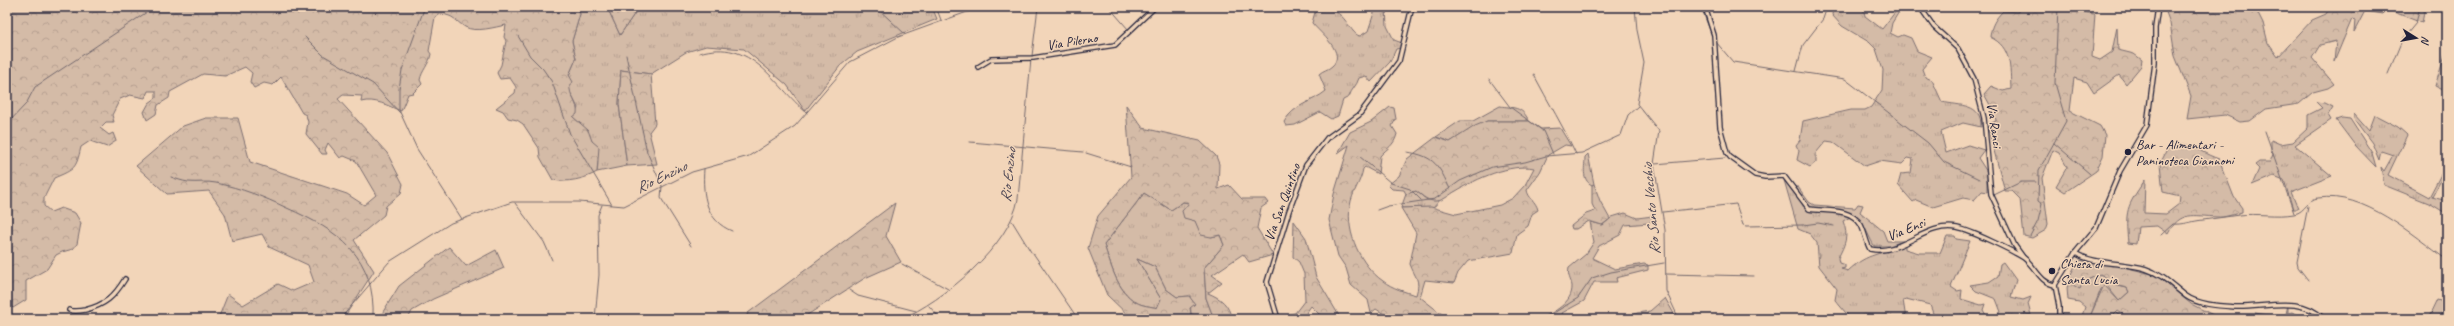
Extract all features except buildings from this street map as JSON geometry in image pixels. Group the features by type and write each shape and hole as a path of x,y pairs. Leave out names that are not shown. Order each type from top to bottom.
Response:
{"street":[{"name":"Via Pilerno","path":"978,67 991,59 1031,58 1115,45 1155,7"},
{"name":"Via San Quintino","path":"1278,319 1267,282 1289,211 1306,165 1327,138 1359,115 1400,61 1412,7"},
{"name":"Via Ensi","path":"1705,7 1715,40 1720,127 1727,153 1755,175 1765,177 1784,176 1809,209 1844,213 1852,216 1862,226 1870,249 1890,248 1926,232 1953,228 1968,232 2024,259 2046,283 2055,285"},
{"name":"Via Ranci","path":"1920,7 1934,28 1958,49 1972,75 1985,124 1991,194 2015,246 2024,259"},
{"path":"2059,319 2059,306 2055,285 2075,253 2096,228 2120,171 2148,125 2155,63 2155,28 2158,7"},
{"path":"2075,253 2089,260 2126,264 2155,272 2186,296 2196,301 2236,307 2291,304 2305,307 2324,319"},
{"path":"69,310 80,311 101,306 113,297 125,279"}],"green space":[{"path":"7,7 469,7 470,10 480,7 577,7 580,14 572,41 576,59 569,75 573,82 570,84 570,88 577,110 577,114 573,117 588,130 592,141 599,147 597,172 587,177 575,180 553,180 540,157 539,148 523,124 517,120 508,118 503,111 496,108 515,93 516,87 510,78 500,79 497,73 501,65 506,41 504,37 506,25 474,30 465,27 452,17 441,14 435,17 429,51 431,54 421,76 420,80 422,84 413,93 408,94 401,111 376,102 361,102 362,96 343,95 338,99 387,153 403,184 401,193 386,206 384,215 354,240 374,271 343,319 218,319 228,294 243,305 278,284 293,291 314,282 308,265 269,247 262,234 232,241 225,214 209,191 167,194 136,166 183,126 206,118 238,118 250,162 347,194 364,205 376,195 356,161 344,156 340,158 328,143 325,150 327,154 322,154 306,134 308,122 306,115 302,113 281,77 273,85 264,83 254,88 250,82 252,73 245,67 225,76 203,74 170,92 169,98 158,105 156,114 147,120 144,112 149,103 156,98 156,91 148,91 145,98 130,95 120,99 112,115 114,122 106,122 100,128 109,135 113,133 116,141 107,147 90,141 81,147 78,160 74,167 54,178 44,198 44,206 51,212 61,208 75,213 81,223 77,244 73,249 56,255 47,269 26,281 26,300 13,308 7,302"},
{"path":"577,7 607,7 620,35 639,7 932,7 937,19 857,52 840,66 805,111 787,85 744,49 706,46 686,52 651,74 621,70 619,104 627,166 597,172 598,164 595,149 584,128 573,117 578,108 569,90 569,75 576,59 572,41 580,14"},
{"path":"607,7 639,7 620,35"},
{"path":"1376,7 1386,7 1387,26 1394,40 1402,43 1400,50 1400,48 1396,49 1390,62 1371,82 1366,76 1359,78 1349,97 1343,100 1338,116 1331,119 1320,112 1295,125 1286,126 1284,122 1293,111 1326,91 1319,74 1332,66 1336,61 1336,55 1331,43 1312,23 1315,12 1333,10 1344,19 1356,34 1360,36 1368,31"},
{"path":"1833,7 1863,7 1865,16 1882,29 1899,7 1902,7 1892,23 1890,33 1898,37 1903,35 1911,38 1917,51 1932,57 1922,69 1925,77 1932,80 1942,102 1969,107 1978,114 1981,127 1963,123 1941,132 1946,153 1968,145 1984,150 1978,158 1987,172 1987,192 1982,191 1974,200 1963,198 1933,207 1916,200 1913,202 1898,185 1901,174 1911,173 1913,159 1908,158 1902,164 1880,161 1865,166 1833,142 1826,141 1816,153 1816,162 1810,167 1797,160 1799,151 1796,145 1800,140 1803,121 1851,110 1865,110 1871,107 1882,90 1883,70 1876,49 1869,42 1842,26 1832,15"},
{"path":"2018,7 2085,7 2084,12 2095,14 2092,57 2100,60 2112,52 2117,27 2118,50 2134,54 2142,60 2141,66 2126,84 2119,75 2094,93 2087,82 2074,78 2070,111 2100,126 2105,135 2103,156 2096,171 2065,192 2056,186 2067,167 2059,153 2053,150 2042,178 2048,224 2046,230 2032,238 2024,236 2020,199 2012,191 2005,191 1987,125 1996,121 1995,114 1984,94 1991,86 2003,91 2011,89 2010,66 2006,52 1997,41 1990,37 1992,26 2000,14 2003,11 2018,12"},
{"path":"2164,7 2255,7 2263,23 2268,43 2278,57 2312,20 2326,14 2330,7 2425,7 2422,23 2386,9 2382,14 2365,11 2354,32 2355,20 2352,19 2334,62 2336,41 2320,45 2312,58 2334,84 2328,88 2313,92 2299,104 2266,109 2250,121 2240,122 2225,115 2187,119 2191,96 2175,56 2170,23"},
{"path":"2447,49 2447,92 2435,86"},
{"path":"621,70 651,74 655,124 649,132 657,164 627,166 619,104"},
{"path":"2316,102 2325,103 2333,107 2328,115 2331,120 2295,145 2332,176 2291,192 2298,209 2293,209 2284,180 2274,176 2252,185 2259,169 2255,165 2259,162 2270,162 2273,154 2271,152 2271,140 2280,144 2293,142 2308,128 2308,115 2322,108"},
{"path":"1126,105 1143,128 1200,141 1216,156 1219,164 1218,189 1229,185 1242,199 1265,199 1268,203 1261,208 1257,228 1273,255 1249,262 1243,254 1212,275 1222,282 1208,293 1217,297 1224,303 1229,309 1232,319 1214,319 1206,298 1204,268 1224,245 1220,235 1211,237 1201,235 1195,221 1184,218 1182,211 1189,203 1183,202 1171,210 1144,193 1104,245 1112,269 1119,284 1129,297 1141,304 1157,308 1161,299 1137,259 1155,267 1166,289 1177,297 1189,296 1195,304 1190,308 1191,315 1197,319 1132,319 1107,295 1088,248 1098,216 1131,177"},
{"path":"1500,106 1520,110 1529,121 1487,121 1450,142 1436,137 1460,121 1473,121"},
{"path":"1390,107 1394,108 1396,119 1392,126 1397,134 1396,138 1380,156 1378,174 1365,167 1363,169 1351,201 1349,216 1350,227 1356,248 1361,257 1375,274 1390,286 1416,295 1418,282 1410,264 1416,233 1401,208 1431,207 1456,214 1500,205 1513,198 1525,185 1534,168 1515,168 1494,173 1464,186 1442,199 1431,201 1416,191 1406,194 1404,190 1392,189 1388,185 1399,176 1407,159 1436,137 1450,142 1475,126 1487,121 1529,121 1541,129 1560,128 1571,146 1565,145 1548,155 1540,172 1527,190 1538,210 1532,214 1528,226 1517,234 1513,253 1468,261 1458,273 1454,283 1425,280 1420,297 1448,319 1392,319 1376,309 1371,313 1368,300 1351,285 1346,268 1338,256 1329,220 1334,194 1349,145 1338,153 1350,132 1371,122"},
{"path":"2354,114 2369,131 2375,115 2398,127 2407,135 2388,175 2429,197 2447,163 2447,169 2432,197 2447,201 2447,214 2431,204 2384,185 2381,167 2384,171 2393,155 2381,151 2379,160 2372,143 2354,119"},
{"path":"2342,118 2350,119 2372,153 2376,167 2354,144 2336,120"},
{"path":"2183,144 2219,159 2234,197 2242,208 2242,212 2220,217 2188,216 2177,221 2168,234 2157,226 2138,227 2136,244 2128,243 2128,210 2130,203 2145,180 2144,213 2166,214 2179,204 2180,196 2163,192 2160,164 2168,148"},
{"path":"1588,154 1594,184 1592,185 1586,180 1584,172 1585,157"},
{"path":"1784,180 1790,187 1798,187 1809,202 1814,205 1855,208 1858,204 1863,205 1860,212 1883,231 1887,241 1903,241 1889,246 1874,246 1862,222 1854,215 1843,221 1846,236 1843,249 1838,258 1839,263 1845,265 1845,268 1841,269 1848,271 1868,257 1905,245 1905,249 1919,253 1940,253 1947,236 1955,236 1956,239 1970,241 1951,287 1957,291 1962,290 1961,299 1981,305 1985,304 1983,310 1986,315 1992,317 2001,312 1996,299 1976,291 1970,285 1989,282 1998,276 2000,264 2003,262 2016,280 2011,297 2023,300 2031,297 2028,304 2031,315 2025,314 2019,319 1935,319 1930,305 1906,299 1903,300 1906,319 1851,319 1835,300 1837,289 1819,266 1817,243 1810,234 1798,229"},
{"path":"1594,184 1600,201 1610,219 1602,225 1589,221 1576,229 1572,229 1571,226 1586,214 1595,211 1592,204 1592,185"},
{"path":"1416,191 1427,200 1441,199 1433,208 1401,208 1406,194"},
{"path":"1144,193 1171,210 1183,202 1189,203 1195,221 1211,237 1220,235 1224,245 1204,268 1206,298 1214,319 1197,319 1191,315 1190,296 1177,297 1166,289 1155,267 1137,259 1161,299 1157,308 1136,302 1129,297 1119,284 1104,245"},
{"path":"895,203 886,236 901,262 865,278 801,319 745,319 748,313"},
{"path":"1625,213 1637,218 1653,216 1654,218 1649,223 1625,225 1620,235 1599,246 1592,258 1615,269 1644,264 1648,265 1648,270 1616,278 1617,282 1594,282 1584,301 1562,313 1565,319 1541,319 1561,306 1569,297 1572,286 1569,268 1586,254 1594,242 1590,222 1603,225 1612,217"},
{"path":"1294,221 1306,238 1316,277 1341,319 1324,319 1311,306 1302,319 1289,318 1289,314 1295,313 1305,300 1304,274 1299,262 1293,257"},
{"path":"449,247 466,266 496,250 504,268 433,299 412,311 408,319 381,319 381,315 399,286"},
{"path":"2078,260 2116,265 2156,275 2191,304 2213,315 2213,319 2130,319 2118,311 2114,315 2116,319 2089,319 2104,285 2119,301 2129,292 2127,288 2114,285 2110,280 2100,274 2083,282 2080,289 2073,285 2070,276"},
{"path":"2100,274 2104,275 2114,285 2127,288 2129,292 2119,301 2107,286 2101,289 2089,319 2081,319 2085,307 2079,302 2068,300 2067,288 2070,276 2071,282 2079,289 2083,282"},
{"path":"1665,298 1677,319 1662,319 1658,317 1652,319 1626,319 1637,313 1650,311"},
{"path":"2437,300 2447,303 2445,319 2428,319"},
{"path":"2288,305 2288,313 2292,312 2304,319 2272,319 2255,313 2282,317 2286,314"}],"waterway":[{"path":"876,7 905,34"},
{"path":"936,7 941,20"},
{"name":"Rio Enzino","path":"340,319 389,262 451,223 512,202 579,202 624,206 692,172 749,156 795,126 850,62 898,37 981,7"},
{"name":"Rio Enzino","path":"1032,56 1038,7"},
{"path":"1109,7 1128,29"},
{"name":"Rio Santo Vecchio","path":"1635,7 1637,30 1644,63 1637,104 1659,131 1654,164 1665,230 1666,291 1679,319"},
{"path":"1701,7 1713,38"},
{"path":"1796,71 1803,45 1823,19 1827,7"},
{"path":"2030,236 2038,221 2042,204 2038,201 2039,170 2066,121 2055,83 2058,7"},
{"path":"2388,74 2402,40 2416,23 2420,7"},
{"path":"424,9 402,70 399,89 399,110 417,149 462,219"},
{"path":"7,124 26,104 35,87 150,10"},
{"path":"518,36 530,56 543,69 552,82 570,134 612,205"},
{"path":"305,37 323,55 373,84 400,113"},
{"path":"1716,42 1733,62 1845,79 1928,143 1944,162 1979,179"},
{"path":"699,53 717,50 733,52 747,57 772,77 807,113"},
{"path":"626,55 647,152 662,186 661,198 691,246"},
{"name":"Rio Enzino","path":"901,319 918,311 936,299 972,270 989,253 1002,235 1012,217 1018,199 1031,59"},
{"path":"1534,75 1576,154"},
{"path":"1489,79 1510,107 1543,131 1553,154"},
{"path":"1377,210 1388,206 1435,199 1460,181 1492,167 1525,162 1546,156 1582,153 1621,135 1628,115 1638,106"},
{"path":"2265,131 2294,213"},
{"path":"970,142 1083,152"},
{"path":"2054,143 2090,174"},
{"path":"1407,152 1424,156 1435,163 1443,174 1450,189"},
{"path":"1086,153 1131,167"},
{"path":"1359,156 1391,183 1410,189 1421,200"},
{"path":"1655,164 1725,158"},
{"path":"704,169 705,197 711,214 723,227 732,231"},
{"path":"171,177 188,182 209,182 234,187 270,200 323,226 351,248 361,262 368,278 372,297 373,319"},
{"path":"1994,195 2021,182 2036,182"},
{"path":"2161,235 2173,224 2239,215 2294,214 2301,211 2314,199 2335,198 2353,201 2387,217 2447,260"},
{"path":"515,203 544,242 552,260"},
{"path":"1663,212 1736,204 1743,225 1746,226 1803,225 1818,223 1834,226"},
{"path":"595,319 599,275 598,215 602,205"},
{"path":"2308,206 2297,262 2298,267 2308,280"},
{"path":"1012,221 1031,252"},
{"path":"1033,253 1078,319"},
{"path":"1544,319 1578,298 1592,278 1611,272 1664,263"},
{"path":"902,264 948,289"},
{"path":"1666,274 1754,276"},
{"path":"849,290 858,296 916,311"},
{"path":"929,306 939,317"},
{"path":"2117,313 2124,319"},
{"path":"1761,319 1770,316"}],"place":[{"name":"Bar - Alimentari - Paninoteca Giannoni","path":"2128,152"},
{"name":"Chiesa di Santa Lucia","path":"2052,271"}]}
